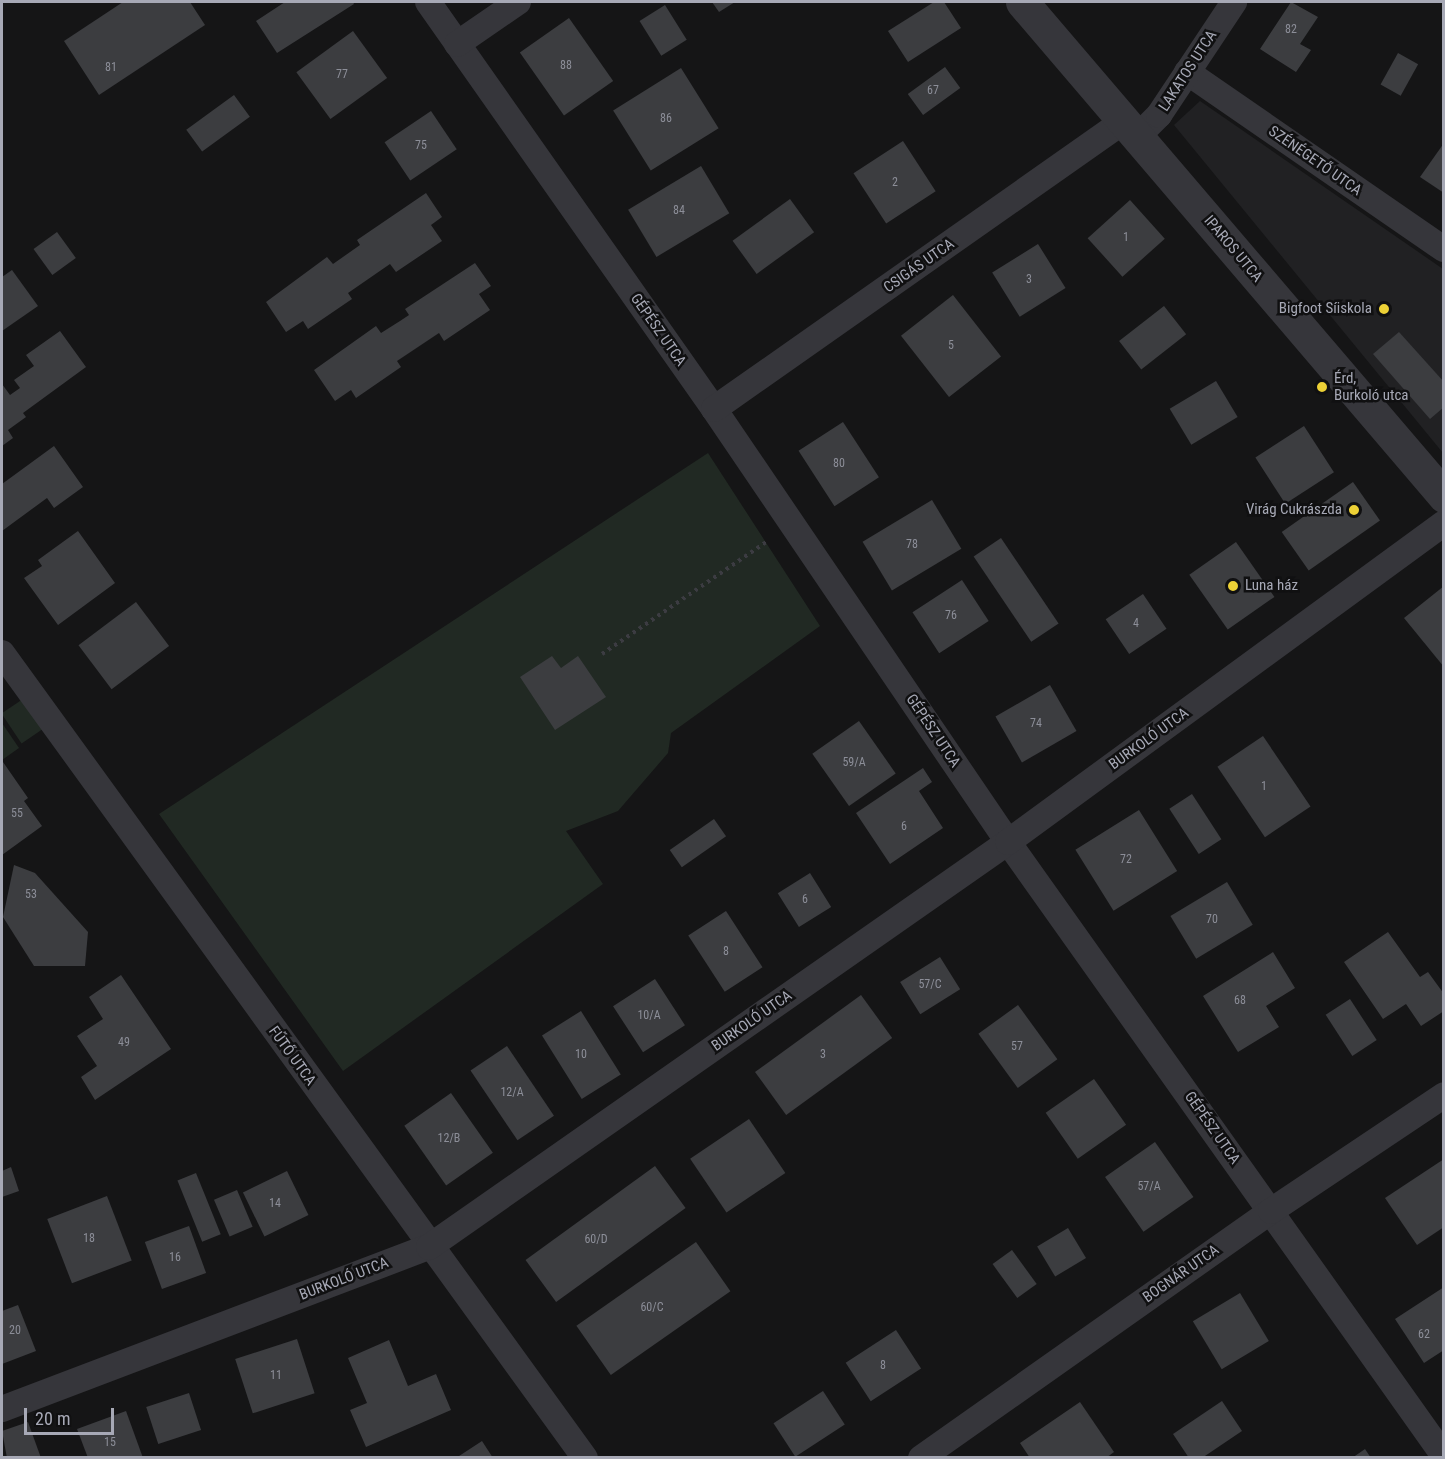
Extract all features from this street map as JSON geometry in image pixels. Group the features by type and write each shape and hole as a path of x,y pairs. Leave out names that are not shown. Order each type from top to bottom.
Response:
{"street":[{"name":"GÉPÉSZ UTCA","path":"428,2 714,409 1008,842 1271,1210 1443,1456"},
{"path":"457,44 518,2"},
{"name":"IPAROS UTCA","path":"1022,2 1443,496"},
{"name":"LAKATOS UTCA","path":"1130,129 1159,115 1234,2"},
{"name":"SZÉNÉGETŐ UTCA","path":"1187,72 1443,249"},
{"name":"CSIGÁS UTCA","path":"714,409 1130,129"},
{"name":"BURKOLÓ UTCA","path":"2,1409 429,1247 1008,842 1443,523"},
{"name":"FŰTŐ UTCA","path":"2,653 429,1247 585,1458"},
{"name":"BOGNÁR UTCA","path":"921,1458 1271,1210 1443,1095"}],"path":[{"path":"602,654 792,524"}],"shaded area":[{"name":"Bigfoot Síiskola","path":"1200,101 1443,269 1443,453 1174,125"},
{"path":"708,453 820,626 671,733 668,753 618,811 566,831 603,884 343,1071 159,814"},
{"path":"23,699 43,729 22,743 2,713"},
{"path":"2,723 19,748 2,760"}],"building":[{"path":"123,2 190,2 205,25 99,95 64,41"},
{"path":"285,2 353,2 354,4 277,53 256,21"},
{"path":"712,2 735,2 719,12"},
{"path":"934,2 944,2 961,28 908,62 888,31"},
{"path":"1291,2 1318,17 1300,44 1311,50 1296,72 1260,49"},
{"path":"665,5 687,40 661,56 640,21"},
{"path":"569,18 613,81 564,115 520,52"},
{"path":"353,31 387,78 330,119 296,72"},
{"path":"1398,53 1418,64 1401,96 1381,84"},
{"path":"945,67 960,88 923,115 908,94"},
{"path":"681,68 719,128 651,171 613,110"},
{"path":"234,95 250,117 202,152 186,130"},
{"path":"431,111 457,149 410,180 385,142"},
{"path":"903,141 936,191 886,223 854,173"},
{"path":"1444,143 1444,193 1420,177"},
{"path":"701,166 729,213 656,257 628,210"},
{"path":"426,193 442,217 431,225 442,241 396,272 390,264 348,293 352,299 308,329 303,321 286,332 266,302 327,257 333,264 360,245 357,240"},
{"path":"790,199 814,232 757,274 733,241"},
{"path":"1130,200 1165,239 1122,277 1088,238"},
{"path":"57,232 76,258 52,275 34,249"},
{"path":"1038,244 1066,288 1020,317 992,273"},
{"path":"475,263 491,286 479,294 490,310 444,341 439,333 397,361 401,367 356,398 351,390 335,401 314,370 376,326 381,333 400,321 409,315 405,309"},
{"path":"12,270 38,306 2,331 2,277"},
{"path":"953,295 1001,356 949,397 901,336"},
{"path":"1164,306 1186,334 1141,369 1119,341"},
{"path":"60,331 86,367 23,413 26,417 8,430 13,438 2,446 2,384 10,395 20,388 14,380 34,366 26,355"},
{"path":"1399,332 1444,382 1444,407 1430,419 1373,354"},
{"path":"1216,381 1238,417 1191,445 1170,409"},
{"path":"843,422 879,477 834,506 799,451"},
{"path":"1304,426 1334,472 1285,504 1255,458"},
{"path":"54,446 83,487 54,508 47,498 2,531 2,484"},
{"path":"1353,482 1380,521 1309,570 1282,532"},
{"path":"932,500 961,549 892,591 863,542"},
{"path":"78,531 115,583 58,625 24,578 42,566 38,560"},
{"path":"1001,538 1059,623 1031,642 974,556"},
{"name":"Luna ház","path":"1236,542 1274,597 1228,630 1189,575"},
{"path":"962,580 989,621 939,653 913,612"},
{"path":"1444,586 1444,667 1404,618"},
{"path":"1143,594 1166,629 1129,654 1106,619"},
{"path":"136,602 169,646 112,689 78,645"},
{"path":"552,656 561,668 578,656 606,697 555,730 520,677"},
{"path":"1050,685 1076,731 1022,762 995,716"},
{"path":"859,721 896,773 849,806 812,754"},
{"path":"1263,736 1311,806 1265,837 1217,767"},
{"path":"3,762 28,798 24,801 42,826 2,855"},
{"path":"923,768 932,782 919,791 943,828 890,864 856,813"},
{"path":"1192,794 1221,839 1199,854 1169,809"},
{"path":"1139,810 1177,871 1114,911 1075,850"},
{"path":"714,819 726,836 682,867 670,850"},
{"path":"14,865 35,873 88,932 85,966 34,966 3,917"},
{"path":"810,873 831,907 799,927 778,893"},
{"path":"1227,882 1253,925 1196,959 1170,916"},
{"path":"726,911 762,967 725,992 688,936"},
{"path":"1388,932 1420,977 1428,972 1444,994 1444,1011 1421,1026 1406,1004 1383,1019 1344,962"},
{"path":"1273,952 1295,988 1266,1006 1279,1027 1238,1052 1203,996"},
{"path":"940,957 960,989 920,1014 900,982"},
{"path":"121,975 171,1049 95,1100 81,1077 97,1066 77,1036 103,1019 89,997"},
{"path":"655,979 685,1025 643,1052 613,1006"},
{"path":"861,995 892,1038 786,1115 755,1072"},
{"path":"1350,999 1377,1040 1352,1056 1326,1015"},
{"path":"1018,1005 1057,1059 1018,1088 978,1034"},
{"path":"581,1011 621,1075 582,1099 542,1035"},
{"path":"507,1046 554,1116 517,1140 471,1071"},
{"path":"1094,1079 1126,1125 1078,1159 1046,1113"},
{"path":"451,1093 493,1153 446,1185 404,1126"},
{"path":"749,1119 785,1173 726,1213 690,1159"},
{"path":"1155,1142 1193,1197 1143,1232 1105,1177"},
{"path":"1444,1159 1444,1227 1417,1245 1385,1198"},
{"path":"655,1166 686,1208 556,1302 526,1260"},
{"path":"11,1167 19,1191 2,1197 2,1171"},
{"path":"287,1171 308,1215 264,1237 243,1192"},
{"path":"196,1173 221,1234 202,1242 177,1180"},
{"path":"237,1190 253,1227 230,1237 214,1200"},
{"path":"107,1196 132,1260 72,1283 47,1219"},
{"path":"189,1226 206,1273 162,1289 145,1242"},
{"path":"1068,1228 1086,1258 1055,1277 1037,1247"},
{"path":"696,1242 730,1291 611,1375 576,1326"},
{"path":"1012,1250 1037,1284 1017,1298 993,1264"},
{"path":"1444,1287 1444,1350 1424,1363 1395,1319"},
{"path":"1240,1293 1269,1341 1222,1369 1193,1321"},
{"path":"18,1305 36,1351 2,1364 2,1311"},
{"path":"896,1330 921,1369 871,1401 846,1363"},
{"path":"297,1339 315,1393 253,1413 235,1359"},
{"path":"389,1340 408,1386 436,1374 451,1410 366,1447 350,1410 367,1403 348,1358"},
{"path":"823,1391 845,1425 795,1457 774,1423"},
{"path":"189,1393 201,1430 158,1444 146,1407"},
{"path":"1222,1401 1242,1431 1202,1458 1189,1458 1173,1434"},
{"path":"1080,1402 1114,1452 1106,1458 1030,1458 1020,1443"},
{"path":"126,1411 143,1458 88,1458 77,1429"},
{"path":"28,1422 41,1458 7,1458 2,1431"},
{"path":"482,1441 493,1458 456,1458"},
{"path":"1365,1449 1371,1458 1352,1458"}],"place":[{"name":"Bigfoot Síiskola","path":"1384,309"},
{"name":"Érd, Burkoló utca","path":"1322,387"},
{"name":"Virág Cukrászda","path":"1354,510"},
{"name":"Luna ház","path":"1233,586"}]}
